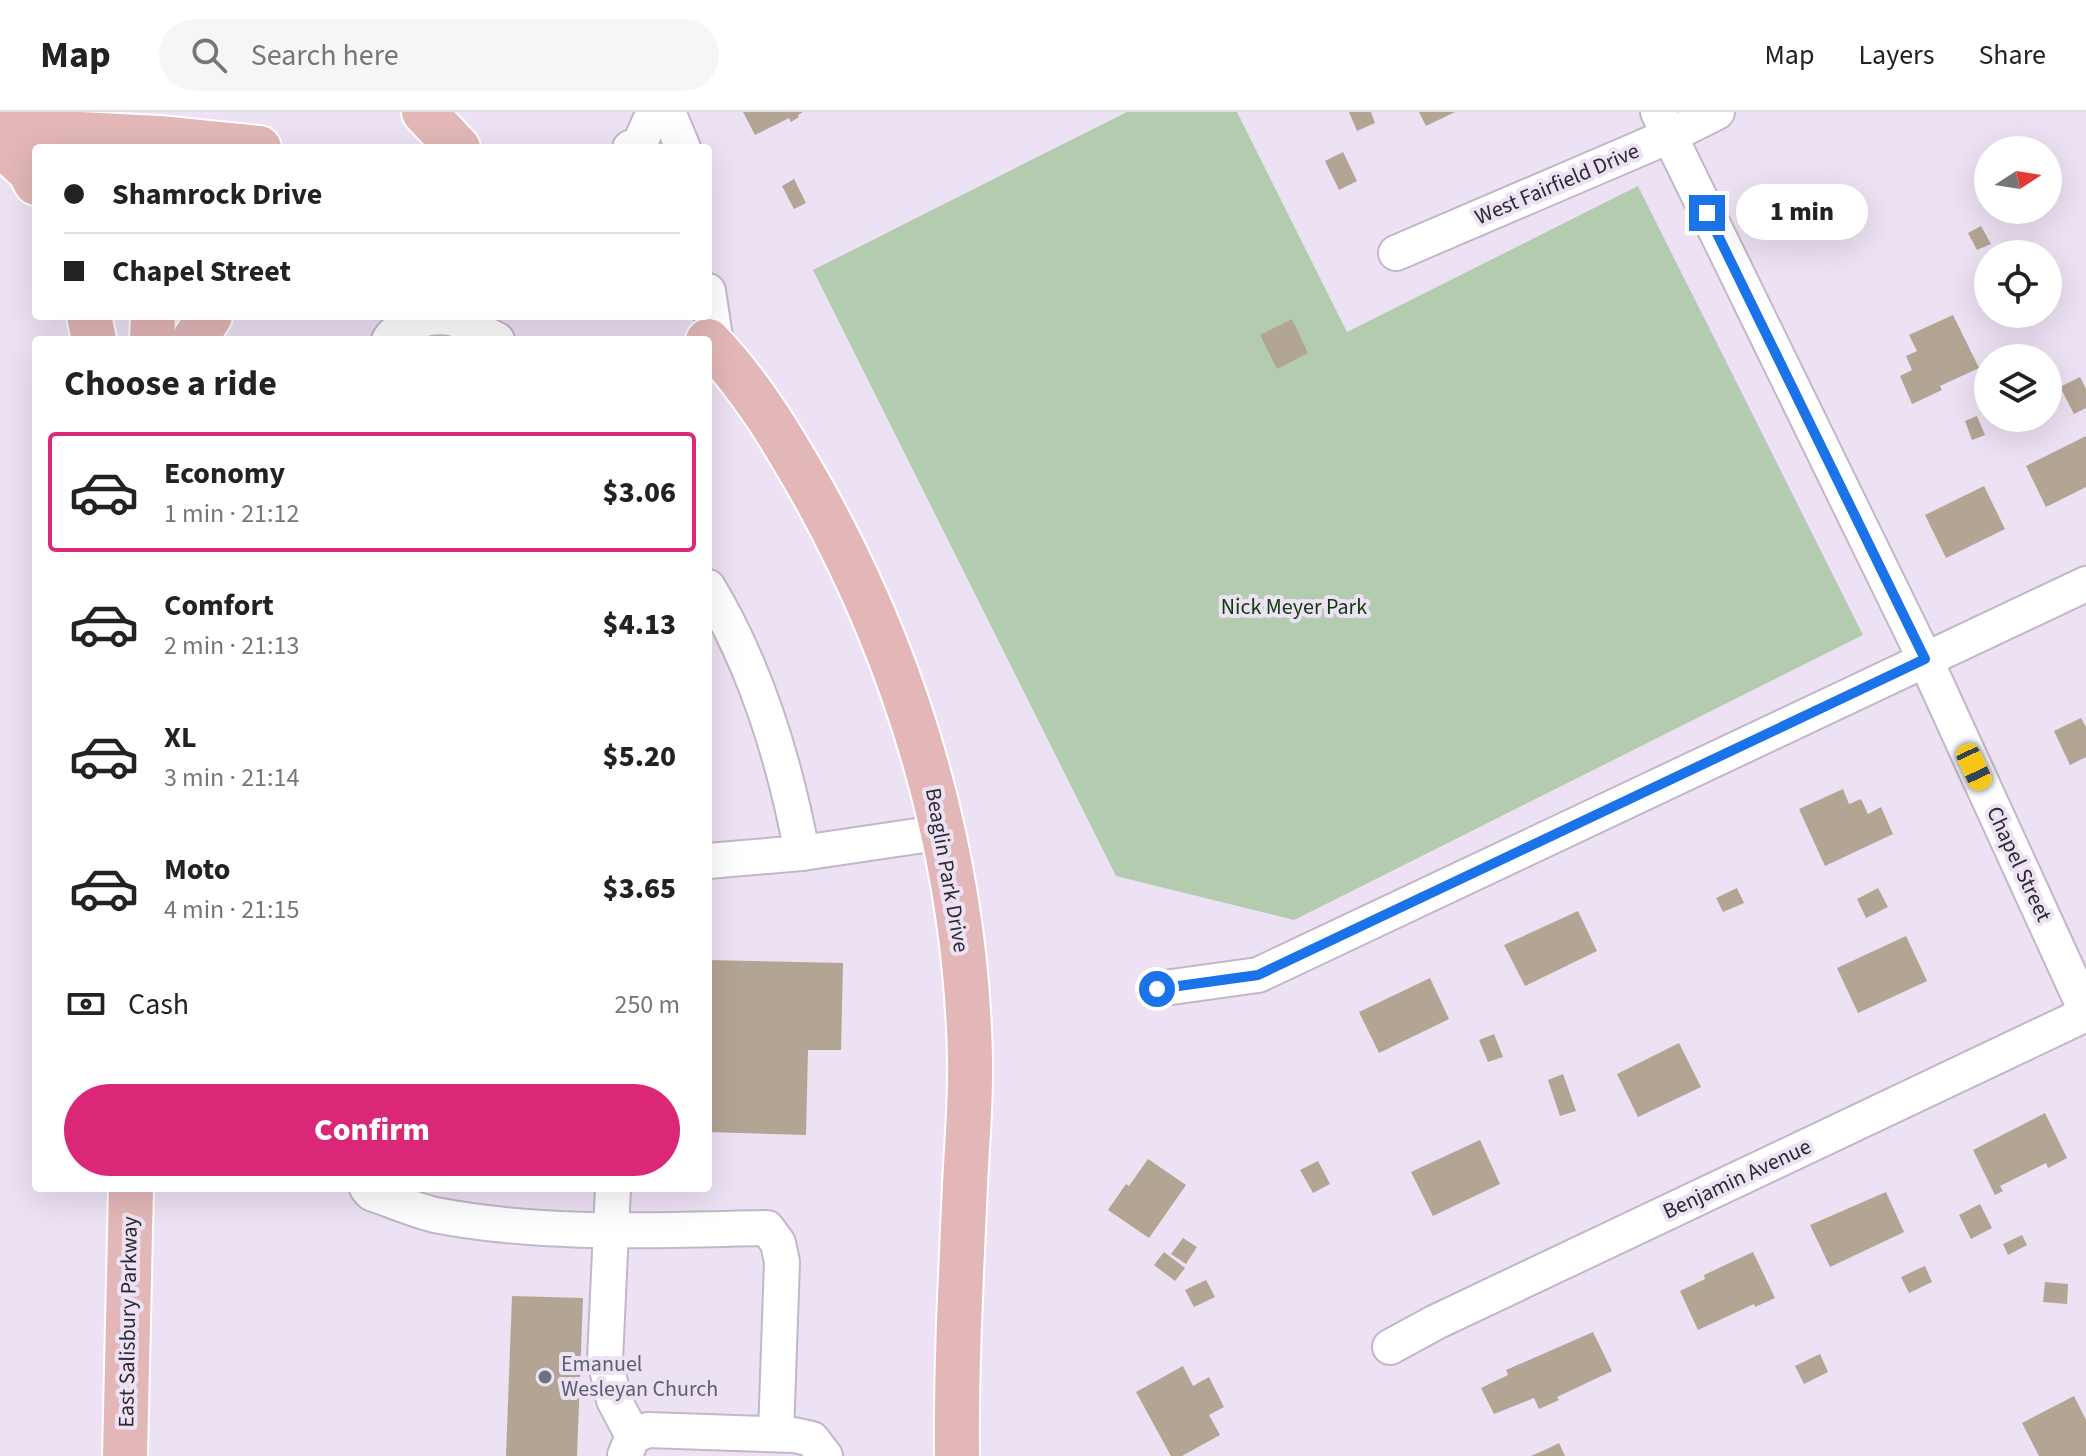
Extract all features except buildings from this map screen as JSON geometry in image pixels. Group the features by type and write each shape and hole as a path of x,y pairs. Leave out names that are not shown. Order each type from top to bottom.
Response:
{"main road":[{"path":"115,112 159,133"},
{"path":"424,112 454,144"},
{"path":"0,130 159,133 232,144"},
{"path":"0,144 32,176"},
{"name":"Beaglin Park Drive","path":"688,320 703,336"},
{"name":"Beaglin Park Drive","path":"712,345 757,401 794,458 857,576 907,699 944,832 967,988 970,1060 957,1456"},
{"name":"East Salisbury Parkway","path":"125,1456 131,1192"}],"street":[{"path":"639,144 654,112"},
{"path":"668,112 681,144"},
{"name":"West Fairfield Drive","path":"1396,253 1663,124 1717,112"},
{"name":"Chapel Street","path":"1663,124 1925,659 2086,1012"},
{"path":"392,336 420,320"},
{"path":"457,320 489,336"},
{"path":"1157,989 1258,975 2086,584"},
{"path":"712,594 725,615 758,696 791,794 802,853"},
{"path":"712,861 802,853 944,832"},
{"name":"Benjamin Avenue","path":"1390,1347 1436,1322 2086,1012"},
{"path":"370,1192 433,1214 523,1226 612,1231 767,1228 778,1243 782,1262 776,1434"},
{"path":"613,1192 605,1360 629,1446 648,1430 776,1434 812,1439 825,1456"}],"green space":[{"name":"Nick Meyer Park","path":"1127,112 1237,112 1347,332 1638,186 1863,635 1294,920 1116,876 813,270"}],"place":[{"name":"Emanuel Wesleyan Church","path":"545,1377"}],"route":[{"path":"1157,989 1258,975 1925,659 1707,213"}]}
